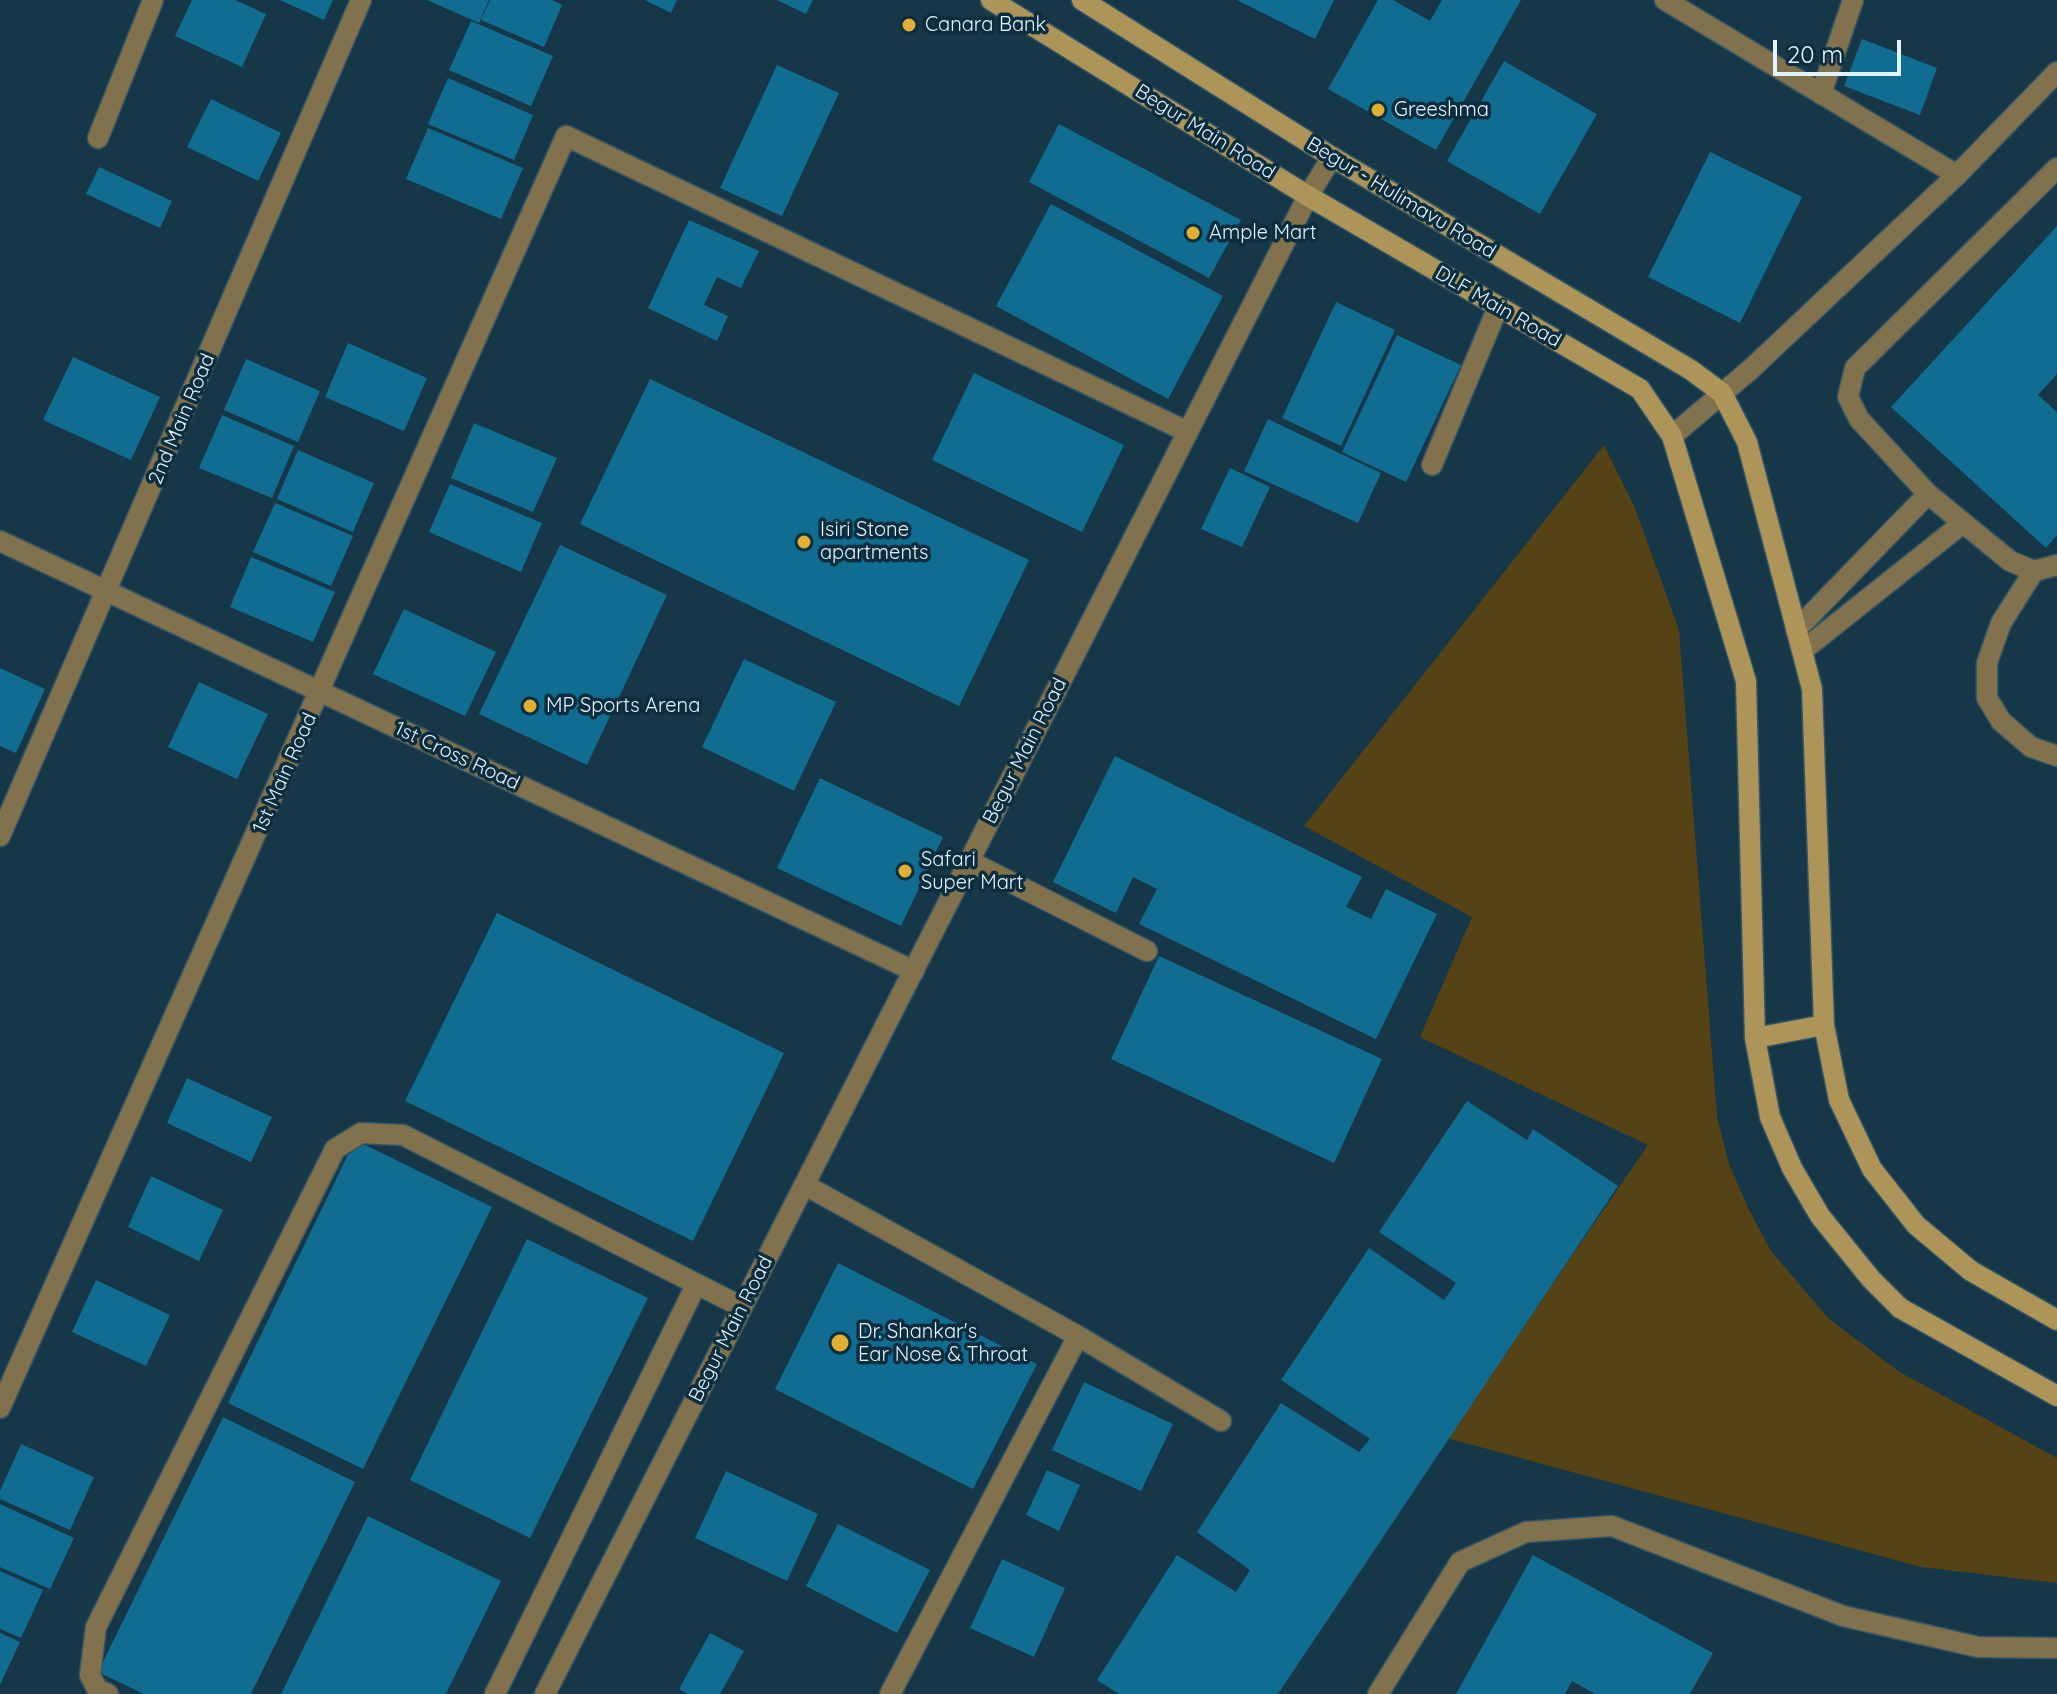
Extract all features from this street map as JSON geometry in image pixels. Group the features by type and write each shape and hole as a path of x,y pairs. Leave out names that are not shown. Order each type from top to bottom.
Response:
{"main road":[{"name":"Begur Main Road","path":"991,0 1308,196"},
{"name":"Begur - Hulimavu Road","path":"1086,1 1332,157 1691,370 1722,393"},
{"name":"DLF Main Road","path":"1308,196 1640,389 1672,436 1746,681 1755,1038 1770,1117 1792,1168 1844,1249 1900,1308 2057,1396"},
{"path":"1722,393 1747,442 1812,689 1824,1025 1839,1100 1860,1147 1892,1199 1916,1225 1971,1271 2057,1320"},
{"path":"1755,1038 1824,1025"}],"street":[{"path":"98,138 153,0"},
{"name":"2nd Main Road","path":"0,836 108,593 361,0"},
{"path":"1665,0 1957,175"},
{"path":"1821,94 1853,0"},
{"path":"1672,436 1957,175 2057,72"},
{"name":"1st Main Road","path":"0,1408 566,136 1188,432"},
{"path":"1308,196 1332,157"},
{"path":"2057,168 1855,368 1848,397 1859,419 1928,494 2010,561 2034,571 2057,565"},
{"name":"Begur Main Road","path":"545,1694 1308,196"},
{"path":"1432,465 1498,307"},
{"path":"1796,630 1928,494"},
{"path":"1802,651 1963,523"},
{"name":"1st Cross Road","path":"0,541 914,971"},
{"path":"2034,571 2001,623 1987,663 1987,698 2001,721 2031,747 2057,756"},
{"path":"969,861 1147,951"},
{"path":"108,1694 97,1689 90,1675 96,1627 335,1149 361,1133 403,1135 742,1307"},
{"path":"805,1185 1078,1336 1221,1421"},
{"path":"495,1694 696,1285"},
{"path":"890,1694 1078,1336"},
{"path":"1378,1694 1460,1562 1526,1532 1612,1526 1843,1616 1978,1647 2057,1648"}],"shaded area":[{"path":"1604,445 1635,508 1679,630 1717,1117 1729,1164 1771,1251 1828,1318 1898,1371 2057,1458 2057,1583 1921,1567 1447,1438 1648,1145 1420,1037 1472,917 1304,826"}],"building":[{"path":"192,0 235,0 266,14 242,67 175,36"},
{"path":"280,0 333,0 324,20"},
{"path":"427,0 489,0 479,23"},
{"path":"490,0 552,0 562,5 544,47 481,20"},
{"path":"645,0 677,0 671,13"},
{"path":"777,0 813,0 806,14"},
{"path":"1237,0 1334,0 1315,39"},
{"path":"1378,0 1393,0 1430,21 1442,0 1521,0 1436,150 1328,89"},
{"path":"471,21 553,56 531,106 449,70"},
{"path":"1862,39 1937,68 1920,115 1844,86"},
{"path":"1504,61 1597,114 1540,214 1447,161"},
{"path":"777,65 839,93 782,216 720,188"},
{"path":"448,78 533,115 514,160 428,124"},
{"path":"211,99 281,133 258,181 187,147"},
{"path":"1059,124 1241,220 1209,278 1029,182"},
{"path":"428,128 523,168 501,219 406,179"},
{"path":"1710,152 1802,197 1740,323 1648,277"},
{"path":"99,167 172,201 160,228 86,194"},
{"path":"1051,204 1223,296 1168,399 996,306"},
{"path":"689,220 759,251 741,288 717,277 704,305 728,316 717,341 648,308"},
{"path":"2057,226 2057,374 2038,395 2057,412 2057,535 2046,548 1891,407"},
{"path":"1336,302 1395,330 1341,446 1282,418"},
{"path":"1397,335 1461,365 1406,482 1342,452"},
{"path":"348,343 427,378 404,431 325,397"},
{"path":"73,357 160,397 131,460 43,420"},
{"path":"246,359 320,391 298,442 224,410"},
{"path":"974,373 1124,445 1082,532 932,460"},
{"name":"Isiri Stone apartments","path":"650,379 1029,560 959,706 580,524"},
{"path":"222,415 294,446 272,498 199,468"},
{"path":"1268,419 1381,473 1358,523 1244,471"},
{"path":"474,423 557,458 533,512 451,478"},
{"path":"298,450 374,483 353,532 277,499"},
{"path":"1230,468 1270,487 1242,547 1201,529"},
{"path":"450,484 542,523 521,572 429,532"},
{"path":"275,503 353,536 331,586 253,552"},
{"path":"560,545 667,595 587,765 479,714"},
{"path":"251,557 335,592 313,642 230,607"},
{"path":"404,609 496,652 465,716 373,674"},
{"path":"744,659 836,702 794,791 702,747"},
{"path":"0,668 45,689 16,753 0,746"},
{"path":"199,682 268,714 237,779 168,747"},
{"path":"1115,756 1362,877 1346,907 1371,919 1386,889 1437,914 1376,1039 1139,924 1157,889 1133,877 1116,913 1053,882"},
{"path":"820,778 943,837 901,926 777,868"},
{"path":"497,913 784,1053 693,1241 405,1101"},
{"path":"1159,956 1382,1059 1334,1163 1111,1059"},
{"path":"187,1078 272,1117 251,1162 167,1123"},
{"path":"1467,1101 1527,1140 1533,1129 1618,1186 1278,1694 1119,1694 1097,1680 1177,1555 1236,1592 1250,1570 1197,1532 1281,1403 1359,1452 1370,1439 1281,1380 1369,1248 1444,1300 1456,1283 1379,1232"},
{"path":"355,1140 492,1207 363,1469 228,1403"},
{"path":"151,1176 223,1210 199,1261 128,1227"},
{"path":"527,1239 648,1298 530,1538 410,1480"},
{"path":"838,1263 1037,1364 973,1489 775,1389"},
{"path":"96,1280 170,1315 146,1366 72,1332"},
{"path":"1084,1382 1173,1424 1141,1491 1052,1450"},
{"path":"223,1417 355,1482 251,1694 144,1694 98,1672"},
{"path":"21,1444 94,1477 70,1530 0,1499 0,1491"},
{"path":"1047,1470 1080,1485 1059,1531 1026,1515"},
{"path":"726,1471 818,1514 787,1581 695,1538"},
{"path":"0,1504 74,1538 50,1589 0,1567"},
{"path":"368,1516 501,1581 446,1694 281,1694"},
{"path":"838,1524 930,1570 897,1633 806,1586"},
{"path":"1533,1555 1713,1653 1690,1694 1595,1694 1572,1681 1565,1694 1456,1694"},
{"path":"1002,1559 1065,1588 1034,1657 970,1628"},
{"path":"0,1571 43,1590 21,1638 0,1629"},
{"path":"0,1633 20,1642 0,1685"},
{"path":"710,1633 744,1651 720,1694 688,1694 679,1689"}],"place":[{"name":"Canara Bank","path":"909,25"},
{"name":"Greeshma","path":"1378,110"},
{"name":"Ample Mart","path":"1193,233"},
{"name":"Isiri Stone apartments","path":"804,542"},
{"name":"MP Sports Arena","path":"530,706"},
{"name":"Safari Super Mart","path":"905,871"},
{"name":"Dr. Shankar's Ear Nose & Throat","path":"840,1343"}]}
